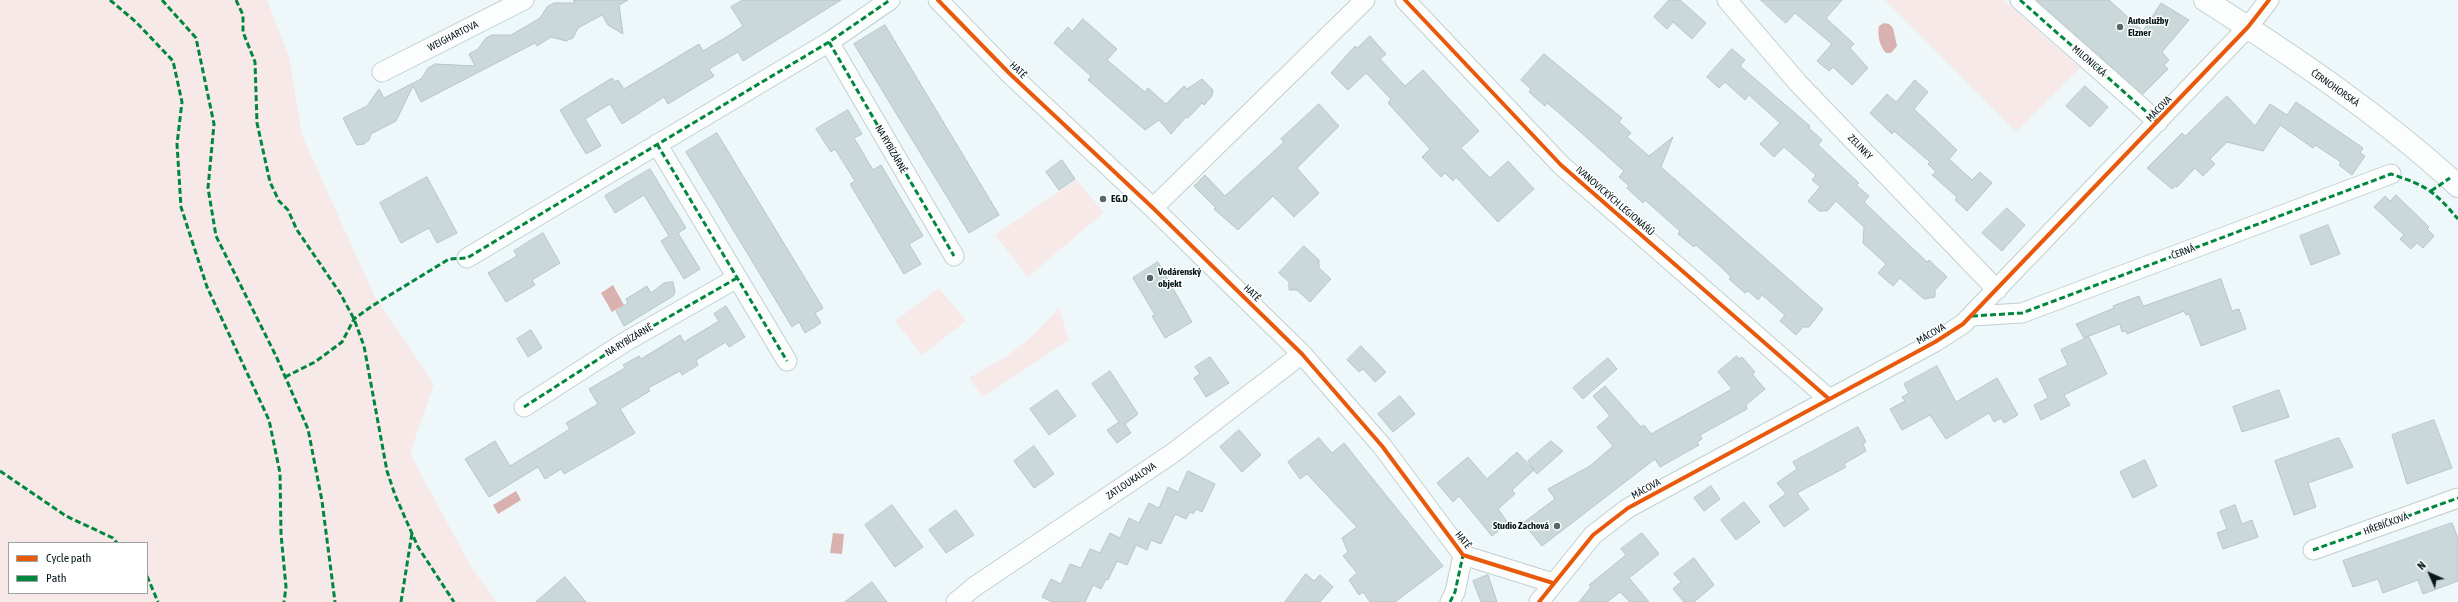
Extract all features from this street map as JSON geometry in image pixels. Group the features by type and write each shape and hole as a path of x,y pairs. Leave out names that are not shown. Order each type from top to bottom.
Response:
{"street":[{"name":"WEIGHARTOVA","path":"382,72 524,0"},
{"path":"467,258 829,42 890,0"},
{"name":"HATĚ","path":"938,0 1009,73 1154,208 1302,354 1382,446 1463,555 1553,583"},
{"path":"1154,208 1365,0"},
{"name":"IVANOVICKÝCH LEGIONÁŘŮ","path":"1405,0 1561,165 1829,399"},
{"name":"ZELINKY","path":"1727,0 1798,83 1997,290"},
{"name":"MILONICKÁ","path":"2020,0 2158,122"},
{"name":"ČERNOHORSKÁ","path":"2205,0 2248,27 2353,100 2412,145 2458,186"},
{"name":"MÁCOVA","path":"1539,602 1593,535 1628,508 1934,342 1972,316 2248,27 2269,0"},
{"name":"NA RYBÍZÁRNĚ","path":"829,42 954,256"},
{"path":"657,144 787,360"},
{"name":"ČERNÁ","path":"1972,316 2022,313 2391,174"},
{"name":"NA RYBÍZÁRNĚ","path":"524,407 625,342 737,278"},
{"name":"ZATLOUKALOVA","path":"956,602 974,587 1173,453 1302,354"},
{"name":"HŘEBÍČKOVÁ","path":"2313,550 2458,498"},
{"path":"1450,602 1455,592 1463,555"}],"shaded area":[{"path":"0,0 267,0 289,56 302,135 374,295 434,384 410,454 473,570 497,602 0,602"},
{"path":"1885,0 2003,0 2080,68 2016,132"},
{"path":"1884,23 1889,24 1893,28 1897,46 1891,53 1886,53 1882,48 1878,33 1879,26"},
{"path":"1076,180 1104,212 1028,277 995,235"},
{"path":"613,285 624,305 612,312 601,293"},
{"path":"939,288 966,321 922,355 895,321"},
{"path":"1059,308 1069,340 983,397 969,378 1007,356 1030,338"},
{"path":"516,491 521,500 498,514 493,505"},
{"path":"833,533 844,534 842,554 830,553"}],"building":[{"path":"574,0 628,0 619,5 623,34 608,25 602,15 578,28 573,38 566,41 551,37 537,46 535,43 421,102 413,86 396,121 371,134 369,140 364,144 357,145 355,142 343,118 367,106 379,89 384,98 421,79 428,68 435,64 475,66 469,54 478,49 486,38 492,35 511,35 540,18 547,7 554,3 574,3"},
{"path":"743,0 841,0 743,61 738,52 709,69 714,76 668,104 664,97 622,124 610,104 585,119 601,146 586,154 560,110 612,78 615,82 618,80 624,89 699,44 703,51 728,36 743,26 731,7"},
{"path":"1669,0 1680,0 1706,23 1692,39 1673,22 1667,29 1654,17"},
{"path":"1761,0 1842,0 1826,18 1854,44 1850,48 1868,68 1852,85 1833,67 1829,71 1817,61 1832,44 1795,13 1786,23"},
{"path":"2037,0 2109,0 2143,31 2161,3 2189,20 2162,52 2169,60 2164,65 2168,69 2143,94"},
{"path":"1083,19 1117,49 1107,60 1145,92 1148,88 1166,104 1184,86 1187,89 1202,79 1213,90 1212,96 1204,105 1202,103 1188,118 1186,117 1171,134 1159,120 1145,130 1088,80 1091,76 1054,43 1068,27 1072,31"},
{"path":"885,25 999,215 969,233 854,44"},
{"path":"1370,36 1386,54 1380,59 1405,86 1423,70 1479,131 1461,148 1490,178 1508,161 1534,189 1498,222 1456,177 1453,181 1445,173 1441,177 1422,157 1430,149 1388,103 1391,99 1366,73 1348,90 1331,73 1355,46 1357,48"},
{"path":"1732,49 1745,60 1740,66 1810,126 1809,128 1822,140 1818,145 1859,183 1856,185 1869,196 1864,202 1927,262 1929,260 1947,277 1935,290 1935,297 1924,299 1900,278 1893,286 1878,273 1886,264 1863,243 1864,227 1836,201 1827,211 1819,211 1808,201 1820,187 1812,180 1816,175 1784,147 1774,157 1760,144 1780,123 1749,95 1745,100 1725,82 1719,88 1707,77"},
{"path":"1544,54 1622,118 1619,122 1631,133 1627,137 1649,156 1673,137 1661,167 1823,309 1809,327 1803,327 1796,335 1780,321 1785,315 1762,295 1758,300 1748,291 1745,293 1729,279 1731,277 1721,267 1696,245 1694,247 1678,234 1680,231 1645,200 1643,203 1627,188 1629,186 1619,177 1624,171 1558,112 1547,103 1545,106 1529,92 1531,89 1521,80"},
{"path":"1915,80 1928,92 1914,109 1957,150 1949,159 1972,180 1980,172 1992,183 1967,211 1955,200 1957,197 1932,175 1936,172 1928,164 1930,162 1894,131 1892,134 1870,113 1887,94 1896,102"},
{"path":"2085,86 2108,107 2090,127 2066,106"},
{"path":"2227,96 2255,126 2270,104 2287,115 2296,102 2363,148 2360,153 2365,156 2352,175 2339,165 2341,162 2315,145 2313,148 2280,125 2263,151 2227,142 2210,159 2215,164 2203,176 2195,168 2177,187 2175,186 2172,189 2147,168 2182,133 2185,136"},
{"path":"1319,104 1339,126 1297,168 1319,193 1294,217 1273,196 1238,230 1214,209 1216,208 1194,186 1205,175 1225,196 1284,142 1281,139"},
{"path":"848,110 862,134 854,138 873,170 881,165 923,236 909,244 921,264 904,274 850,184 855,181 835,149 831,152 816,129"},
{"path":"717,133 823,308 815,313 821,323 805,333 799,322 792,327 686,152"},
{"path":"1062,160 1075,179 1059,190 1046,172"},
{"path":"650,169 686,228 678,233 700,269 684,279 661,241 669,236 644,195 615,213 605,196"},
{"path":"427,177 457,233 437,243 429,228 401,243 380,203"},
{"path":"2396,195 2429,227 2427,229 2434,236 2423,248 2417,243 2411,249 2400,239 2404,235 2374,207 2385,196 2390,201"},
{"path":"2007,208 2025,225 2002,251 1982,233"},
{"path":"2328,225 2340,254 2311,265 2300,236"},
{"path":"543,233 560,263 532,280 535,285 506,302 488,273 517,256 514,251"},
{"path":"1304,246 1319,260 1319,268 1331,279 1310,302 1297,290 1289,290 1289,282 1279,273"},
{"path":"1158,262 1192,322 1165,338 1152,316 1155,315 1133,278"},
{"path":"2221,279 2232,311 2239,309 2246,329 2201,346 2189,314 2186,315 2184,311 2127,334 2126,331 2122,332 2120,324 2084,338 2076,324 2114,308 2113,306 2139,296 2143,306"},
{"path":"673,282 675,292 673,296 624,326 616,311 628,303 626,299 647,286 651,293 664,283"},
{"path":"726,306 745,337 729,347 726,342 696,360 698,365 682,375 680,371 648,388 650,391 620,409 635,433 564,474 561,469 545,479 538,467 489,497 465,459 495,441 510,466 570,429 566,423 598,404 589,389 625,368 623,365 639,356 641,359 680,335 684,342 719,321 714,314"},
{"path":"531,330 542,348 528,357 517,339"},
{"path":"2089,337 2107,374 2064,395 2070,405 2041,420 2034,405 2048,398 2039,379 2068,365 2061,350"},
{"path":"1361,346 1386,372 1375,382 1363,369 1359,372 1347,360"},
{"path":"1737,356 1739,359 1742,357 1755,372 1752,374 1765,389 1746,405 1747,409 1700,435 1702,439 1697,442 1699,445 1660,467 1655,459 1542,546 1523,523 1555,499 1548,489 1590,466 1613,446 1597,427 1610,416 1593,396 1605,386 1641,427 1644,425 1651,434 1732,389 1718,372"},
{"path":"1210,357 1229,383 1206,397 1194,378 1200,374 1195,367"},
{"path":"1608,358 1617,369 1583,399 1573,388"},
{"path":"1937,366 1956,402 1997,378 2018,415 2004,423 2001,418 1994,422 1989,413 1946,439 1930,415 1902,430 1890,409 1905,401 1902,397 1909,393 1904,384"},
{"path":"1110,371 1138,414 1125,424 1131,433 1117,443 1107,430 1119,422 1092,384"},
{"path":"1057,390 1076,416 1049,435 1030,409"},
{"path":"2279,390 2289,417 2242,432 2233,407"},
{"path":"1400,396 1415,414 1393,432 1378,414"},
{"path":"2434,420 2452,468 2407,484 2392,435"},
{"path":"1858,427 1866,442 1863,444 1866,451 1844,464 1846,467 1797,493 1809,509 1784,527 1769,506 1786,494 1777,483 1797,469 1793,462"},
{"path":"1239,430 1261,455 1242,472 1220,447"},
{"path":"1319,438 1332,453 1344,443 1443,566 1395,602 1370,602 1363,592 1359,595 1349,580 1357,573 1343,556 1348,552 1342,538 1357,527 1307,474 1300,479 1288,462"},
{"path":"2339,438 2353,467 2308,483 2316,507 2294,515 2275,461"},
{"path":"1551,441 1563,451 1537,474 1528,461"},
{"path":"1034,446 1054,474 1034,488 1014,461"},
{"path":"1517,452 1534,470 1512,490 1515,494 1498,509 1508,523 1492,536 1459,496 1453,502 1437,483 1468,457 1487,479"},
{"path":"2145,460 2157,486 2133,498 2120,472"},
{"path":"1188,471 1215,484 1202,512 1196,509 1193,514 1190,512 1186,519 1175,514 1161,544 1151,540 1147,550 1136,545 1127,565 1117,561 1108,580 1106,579 1101,589 1093,585 1085,602 1052,602 1042,597 1051,579 1061,584 1070,564 1081,568 1090,549 1100,553 1110,533 1120,538 1129,518 1139,523 1149,503 1159,508 1168,487 1178,492"},
{"path":"1711,486 1720,499 1704,511 1694,498"},
{"path":"1744,502 1760,522 1736,540 1721,520"},
{"path":"892,505 923,547 895,567 865,525"},
{"path":"2235,505 2242,524 2252,520 2258,537 2223,549 2217,533 2227,529 2220,511"},
{"path":"956,510 974,535 946,553 929,530"},
{"path":"2452,523 2458,538 2458,581 2423,594 2418,580 2383,593 2378,579 2353,587 2343,561"},
{"path":"1642,533 1659,554 1629,578 1649,602 1630,602 1620,592 1607,602 1579,602 1591,587 1589,585 1626,555 1621,549"},
{"path":"1694,558 1714,585 1694,602 1684,602 1673,589 1681,582 1674,574"},
{"path":"1306,574 1314,581 1320,575 1333,587 1320,602 1285,602"},
{"path":"1488,575 1497,602 1481,602 1473,581"},
{"path":"565,577 586,602 536,602"},
{"path":"872,582 887,602 845,602"}],"marked path":[{"path":"110,0 136,22 173,61 182,102 177,144 181,207 207,287 269,420 280,473 281,534 286,587 284,602"},
{"path":"162,0 196,38 214,124 208,188 216,236 276,356 308,429 322,501 335,602"},
{"path":"236,0 243,15 243,32 255,62 257,123 270,182 279,201 288,210 297,230 340,293 354,319 364,346 387,471 395,495 418,547 454,602"},
{"path":"285,377 315,362 342,342 354,319 372,306 449,259 467,258 829,42 890,0"},
{"path":"2020,0 2158,122"},
{"path":"829,42 954,256"},
{"path":"657,144 787,361"},
{"path":"1972,316 2022,313 2391,174 2429,190 2442,201 2458,219"},
{"path":"2431,191 2450,178"},
{"path":"524,407 625,342 737,278"},
{"path":"0,471 66,516 113,538 116,542"},
{"path":"2313,550 2458,498"},
{"path":"401,602 412,533"},
{"path":"1450,602 1455,592 1463,555"},
{"path":"148,578 158,602"}],"cycle path":[{"path":"938,0 1009,73 1153,208 1302,354 1382,446 1463,555 1553,583"},
{"path":"1405,0 1561,165 1829,399"},
{"path":"1539,602 1593,535 1628,508 1935,342 1963,324 2248,27 2269,0"}],"place":[{"name":"Autoslužby Elzner","path":"2120,27"},
{"name":"EG.D","path":"1103,199"},
{"name":"Vodárenský objekt","path":"1150,278"},
{"name":"Studio Zachová","path":"1557,526"}]}
